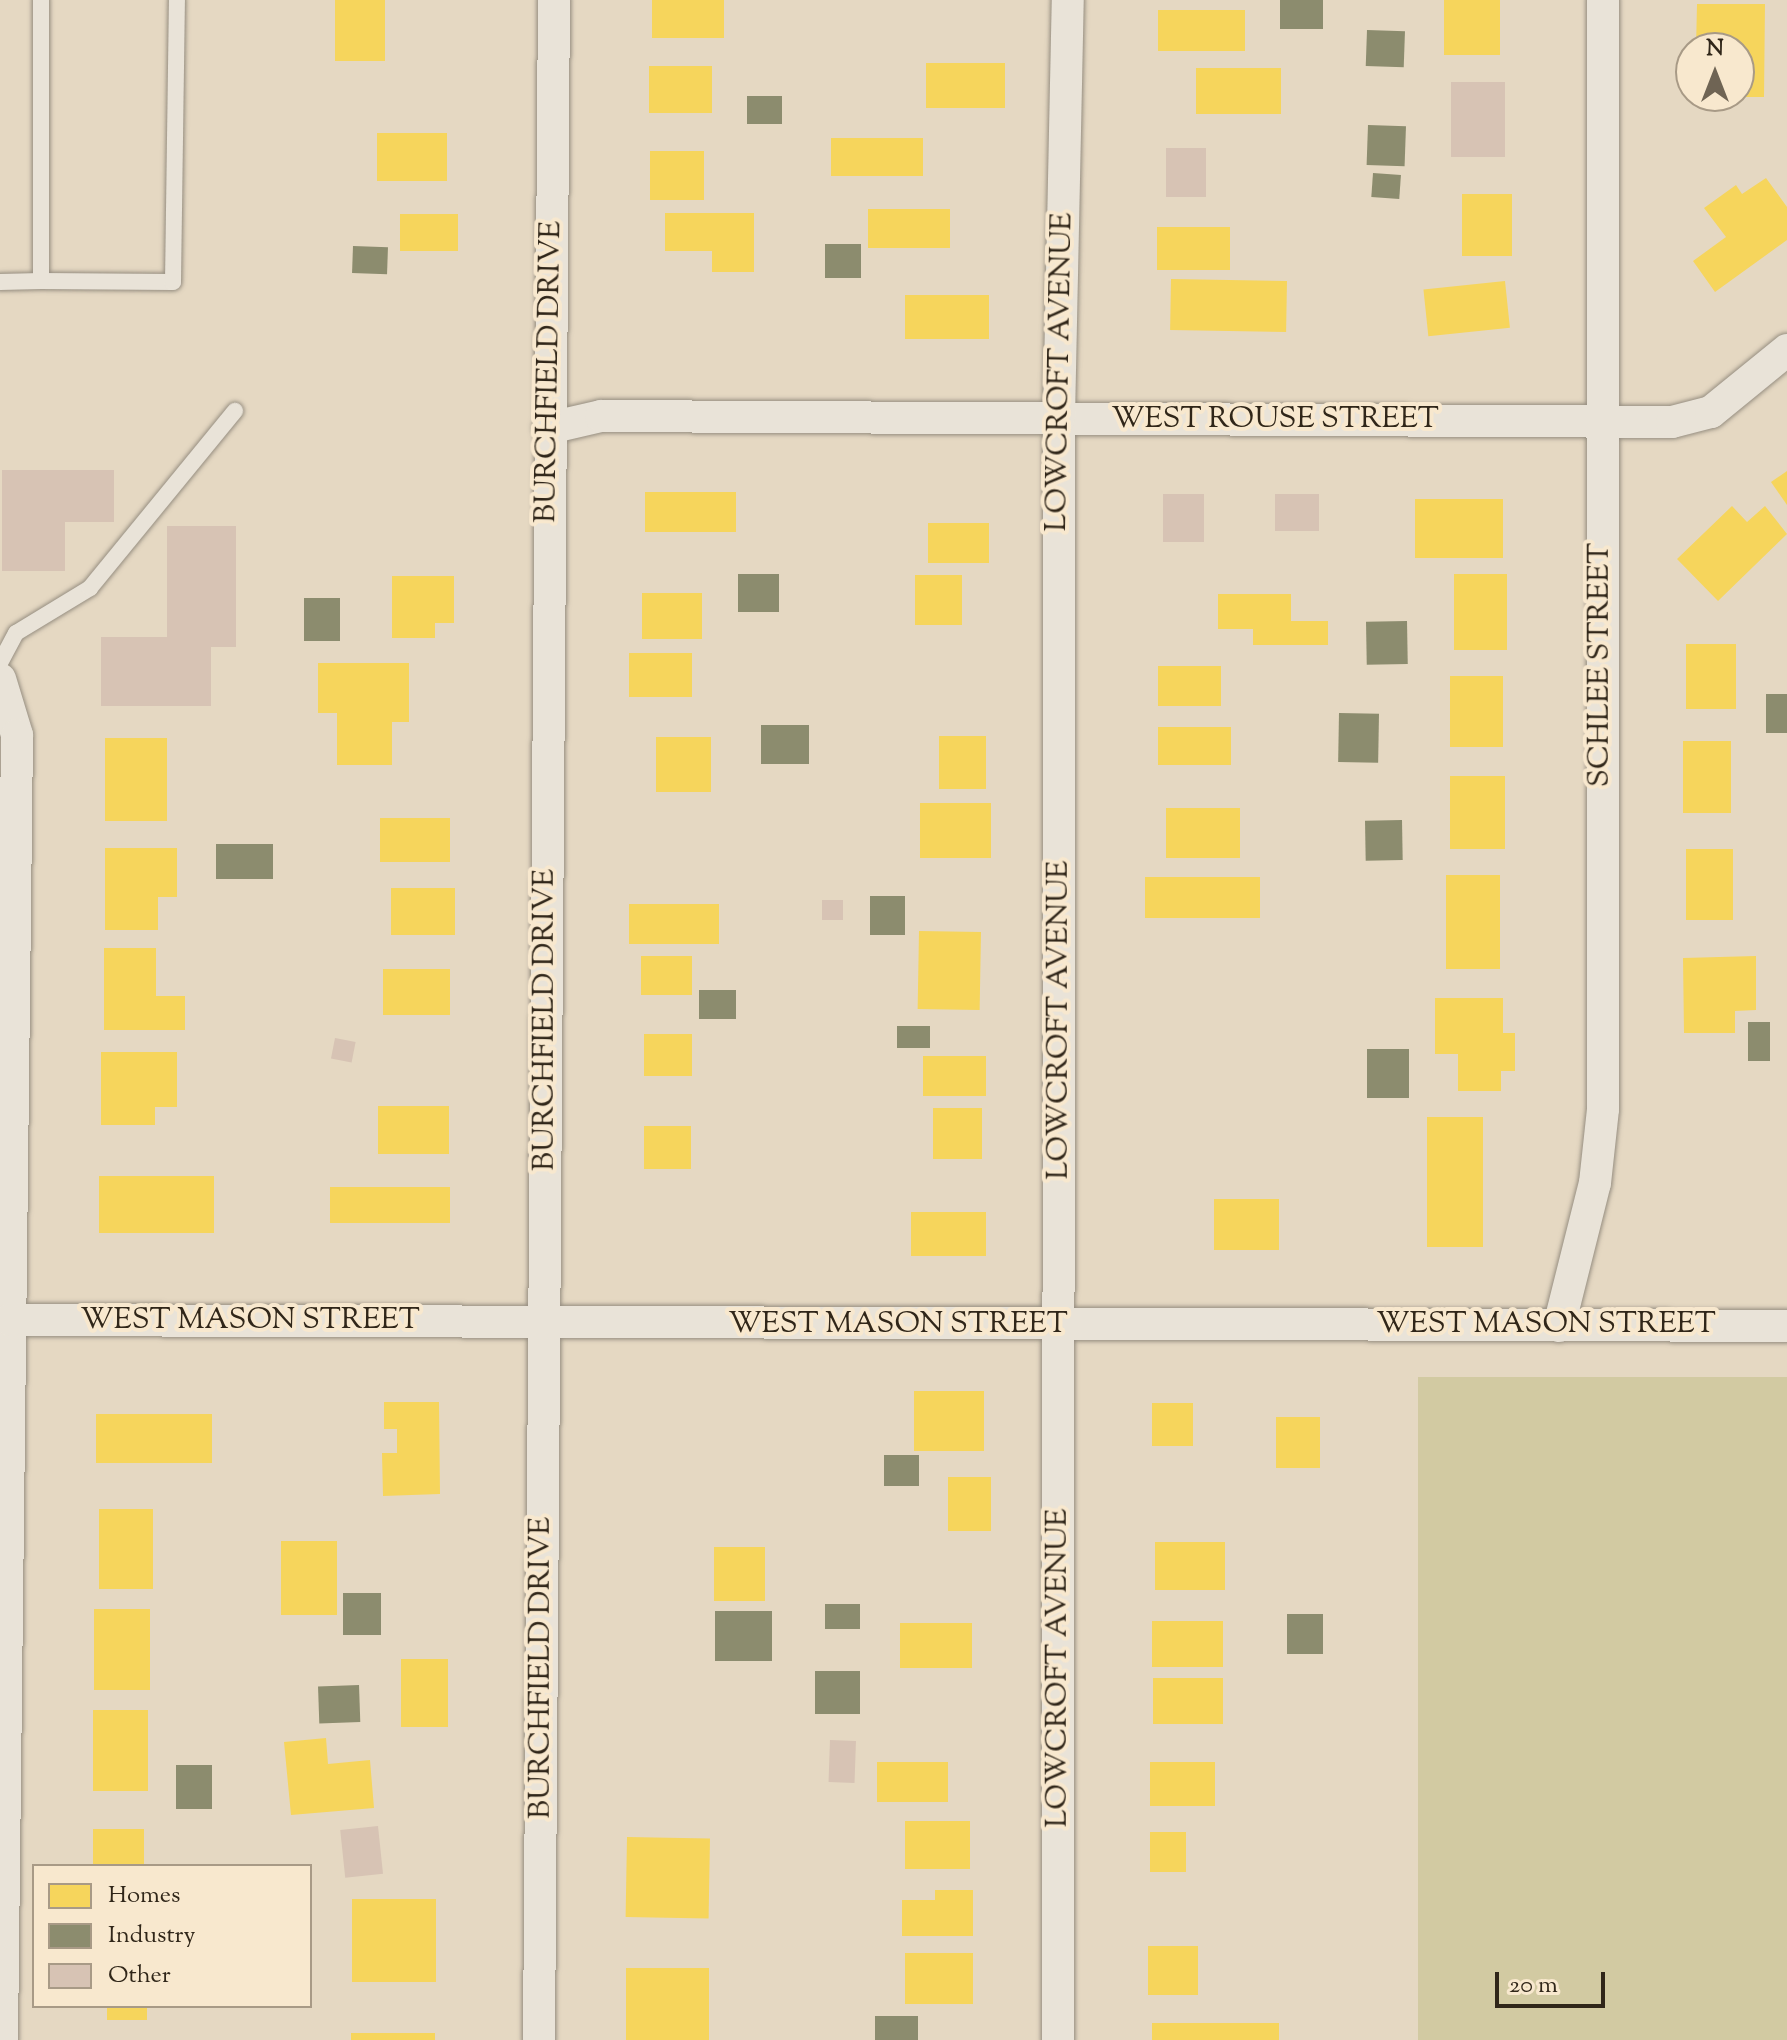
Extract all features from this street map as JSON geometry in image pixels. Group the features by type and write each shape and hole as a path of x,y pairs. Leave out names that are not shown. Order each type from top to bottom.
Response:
{"street":[{"name":"BURCHFIELD DRIVE","path":"539,2040 554,0"},
{"name":"LOWCROFT AVENUE","path":"1058,2040 1061,1326 1059,418 1068,0"},
{"name":"SCHLEE STREET","path":"1559,1326 1595,1183 1603,1109 1600,422 1603,0"},
{"name":"WEST ROUSE STREET","path":"549,428 601,416 1672,422 1711,412 1787,350"},
{"path":"0,679 17,735 2,2040"},
{"name":"WEST MASON STREET","path":"9,1320 1061,1326 1787,1326"}],"lane":[{"path":"41,0 41,281"},
{"path":"0,282 173,282 177,0"},
{"path":"0,663 16,633 90,588 235,411"}],"shaded area":[{"path":"1418,1377 1787,1377 1787,2040 1418,2040"}],"building: Homes":[{"path":"335,0 385,0 385,61 335,61"},
{"path":"652,0 724,0 724,38 652,38"},
{"path":"1444,0 1500,0 1500,55 1444,55"},
{"path":"1697,4 1765,4 1764,97 1755,97 1755,32 1696,32"},
{"path":"1158,10 1245,10 1245,51 1158,51"},
{"path":"926,63 1005,63 1005,108 926,108"},
{"path":"649,66 712,66 712,113 649,113"},
{"path":"1196,68 1281,68 1281,114 1196,114"},
{"path":"377,133 447,133 447,181 377,181"},
{"path":"831,138 923,138 923,176 831,176"},
{"path":"650,151 704,151 704,200 650,200"},
{"path":"1766,178 1787,207 1787,240 1715,292 1693,261 1726,237 1704,208 1736,185 1742,194"},
{"path":"1462,194 1512,194 1512,256 1462,256"},
{"path":"868,209 950,209 950,248 868,248"},
{"path":"665,213 754,213 754,272 712,272 712,251 665,251"},
{"path":"400,214 458,214 458,251 400,251"},
{"path":"1157,227 1230,227 1230,270 1157,270"},
{"path":"1171,279 1287,281 1286,332 1170,330"},
{"path":"1505,281 1510,328 1428,336 1423,290"},
{"path":"905,295 989,295 989,339 905,339"},
{"path":"1787,471 1787,505 1771,482"},
{"path":"645,492 736,492 736,532 645,532"},
{"path":"1415,499 1503,499 1503,558 1415,558"},
{"path":"1732,506 1747,522 1765,506 1787,534 1718,601 1677,559"},
{"path":"928,523 989,523 989,563 928,563"},
{"path":"1454,574 1507,574 1507,650 1454,650"},
{"path":"915,575 962,575 962,625 915,625"},
{"path":"392,576 454,576 454,623 435,623 435,638 392,638"},
{"path":"642,593 702,593 702,639 642,639"},
{"path":"1218,594 1291,594 1291,621 1328,621 1328,645 1253,645 1253,629 1218,629"},
{"path":"1686,644 1736,644 1736,709 1686,709"},
{"path":"629,653 692,653 692,697 629,697"},
{"path":"318,663 409,663 409,722 392,722 392,765 337,765 337,713 318,713"},
{"path":"1158,666 1221,666 1221,706 1158,706"},
{"path":"1450,676 1503,676 1503,747 1450,747"},
{"path":"1158,727 1231,727 1231,765 1158,765"},
{"path":"939,736 986,736 986,789 939,789"},
{"path":"656,737 711,737 711,792 656,792"},
{"path":"105,738 167,738 167,821 105,821"},
{"path":"1683,741 1731,741 1731,813 1683,813"},
{"path":"1450,776 1505,776 1505,849 1450,849"},
{"path":"920,803 991,803 991,858 920,858"},
{"path":"1166,808 1240,808 1240,858 1166,858"},
{"path":"380,818 450,818 450,862 380,862"},
{"path":"105,848 177,848 177,897 158,897 158,930 105,930"},
{"path":"1686,849 1733,849 1733,920 1686,920"},
{"path":"1446,875 1500,875 1500,969 1446,969"},
{"path":"1145,877 1260,877 1260,918 1145,918"},
{"path":"391,888 455,888 455,935 391,935"},
{"path":"629,904 719,904 719,944 629,944"},
{"path":"919,931 981,932 980,1010 918,1009"},
{"path":"104,948 156,948 156,996 185,996 185,1030 104,1030"},
{"path":"641,956 692,956 692,995 641,995"},
{"path":"1756,956 1756,1010 1735,1011 1735,1033 1684,1033 1683,958"},
{"path":"383,969 450,969 450,1015 383,1015"},
{"path":"1435,998 1503,998 1503,1033 1515,1033 1515,1071 1501,1071 1501,1091 1458,1091 1458,1054 1435,1054"},
{"path":"644,1034 692,1034 692,1076 644,1076"},
{"path":"101,1052 177,1052 177,1107 155,1107 155,1125 101,1125"},
{"path":"923,1056 986,1056 986,1096 923,1096"},
{"path":"378,1106 449,1106 449,1154 378,1154"},
{"path":"933,1108 982,1108 982,1159 933,1159"},
{"path":"1427,1117 1483,1117 1483,1247 1427,1247"},
{"path":"644,1126 691,1126 691,1169 644,1169"},
{"path":"99,1176 214,1176 214,1233 99,1233"},
{"path":"330,1187 450,1187 450,1223 330,1223"},
{"path":"1214,1199 1279,1199 1279,1250 1214,1250"},
{"path":"911,1212 986,1212 986,1256 911,1256"},
{"path":"914,1391 984,1391 984,1451 914,1451"},
{"path":"384,1402 439,1402 440,1494 383,1496 382,1453 397,1453 397,1429 384,1429"},
{"path":"1152,1403 1193,1403 1193,1446 1152,1446"},
{"path":"96,1414 212,1414 212,1463 96,1463"},
{"path":"1276,1417 1320,1417 1320,1468 1276,1468"},
{"path":"948,1477 991,1477 991,1531 948,1531"},
{"path":"99,1509 153,1509 153,1589 99,1589"},
{"path":"281,1541 337,1541 337,1615 281,1615"},
{"path":"1155,1542 1225,1542 1225,1590 1155,1590"},
{"path":"714,1547 765,1547 765,1601 714,1601"},
{"path":"94,1609 150,1609 150,1690 94,1690"},
{"path":"1152,1621 1223,1621 1223,1667 1152,1667"},
{"path":"900,1623 972,1623 972,1668 900,1668"},
{"path":"401,1659 448,1659 448,1727 401,1727"},
{"path":"1153,1678 1223,1678 1223,1724 1153,1724"},
{"path":"93,1710 148,1710 148,1791 93,1791"},
{"path":"326,1738 328,1764 370,1760 374,1808 291,1815 284,1742"},
{"path":"877,1762 948,1762 948,1802 877,1802"},
{"path":"1150,1762 1215,1762 1215,1806 1150,1806"},
{"path":"905,1821 970,1821 970,1869 905,1869"},
{"path":"93,1829 144,1829 144,1864 93,1864"},
{"path":"1150,1832 1186,1832 1186,1872 1150,1872"},
{"path":"627,1837 710,1838 709,1918 626,1917"},
{"path":"935,1890 973,1890 973,1936 902,1936 902,1900 935,1900"},
{"path":"352,1899 436,1899 436,1982 352,1982"},
{"path":"1148,1946 1198,1946 1198,1995 1148,1995"},
{"path":"905,1953 973,1953 973,2004 905,2004"},
{"path":"626,1968 709,1968 709,2040 626,2040"},
{"path":"107,2008 147,2008 147,2020 107,2020"},
{"path":"1152,2023 1279,2023 1279,2040 1152,2040"},
{"path":"351,2033 435,2033 435,2040 351,2040"}],"building: Industry":[{"path":"1280,0 1323,0 1323,29 1280,29"},
{"path":"1367,30 1405,31 1404,67 1366,66"},
{"path":"747,96 782,96 782,124 747,124"},
{"path":"1368,125 1406,126 1405,166 1367,165"},
{"path":"1373,173 1401,175 1399,199 1371,197"},
{"path":"825,244 861,244 861,278 825,278"},
{"path":"353,246 388,247 387,274 352,273"},
{"path":"738,574 779,574 779,612 738,612"},
{"path":"304,598 340,598 340,641 304,641"},
{"path":"1407,621 1408,664 1367,665 1366,622"},
{"path":"1766,694 1787,694 1787,733 1766,733"},
{"path":"1339,713 1379,714 1378,763 1338,762"},
{"path":"761,725 809,725 809,764 761,764"},
{"path":"1402,820 1403,860 1366,861 1365,821"},
{"path":"216,844 273,844 273,879 216,879"},
{"path":"870,896 905,896 905,935 870,935"},
{"path":"699,990 736,990 736,1019 699,1019"},
{"path":"1748,1022 1770,1022 1770,1061 1748,1061"},
{"path":"897,1026 930,1026 930,1048 897,1048"},
{"path":"1367,1049 1409,1049 1409,1098 1367,1098"},
{"path":"884,1455 919,1455 919,1486 884,1486"},
{"path":"343,1593 381,1593 381,1635 343,1635"},
{"path":"825,1604 860,1604 860,1629 825,1629"},
{"path":"715,1611 772,1611 772,1661 715,1661"},
{"path":"1287,1614 1323,1614 1323,1654 1287,1654"},
{"path":"815,1671 860,1671 860,1714 815,1714"},
{"path":"359,1685 360,1722 319,1723 318,1686"},
{"path":"176,1765 212,1765 212,1809 176,1809"},
{"path":"875,2016 918,2016 918,2040 875,2040"}],"building: Other":[{"path":"1451,82 1505,82 1505,157 1451,157"},
{"path":"1166,148 1206,148 1206,197 1166,197"},
{"path":"2,470 114,470 114,522 65,522 65,571 2,571"},
{"path":"1163,494 1204,494 1204,542 1163,542"},
{"path":"1275,494 1319,494 1319,531 1275,531"},
{"path":"167,526 236,526 236,647 211,647 211,706 101,706 101,637 167,637"},
{"path":"822,900 843,900 843,920 822,920"},
{"path":"335,1038 356,1042 352,1063 331,1059"},
{"path":"830,1740 856,1741 855,1783 829,1782"},
{"path":"378,1826 383,1874 345,1878 340,1830"}]}
